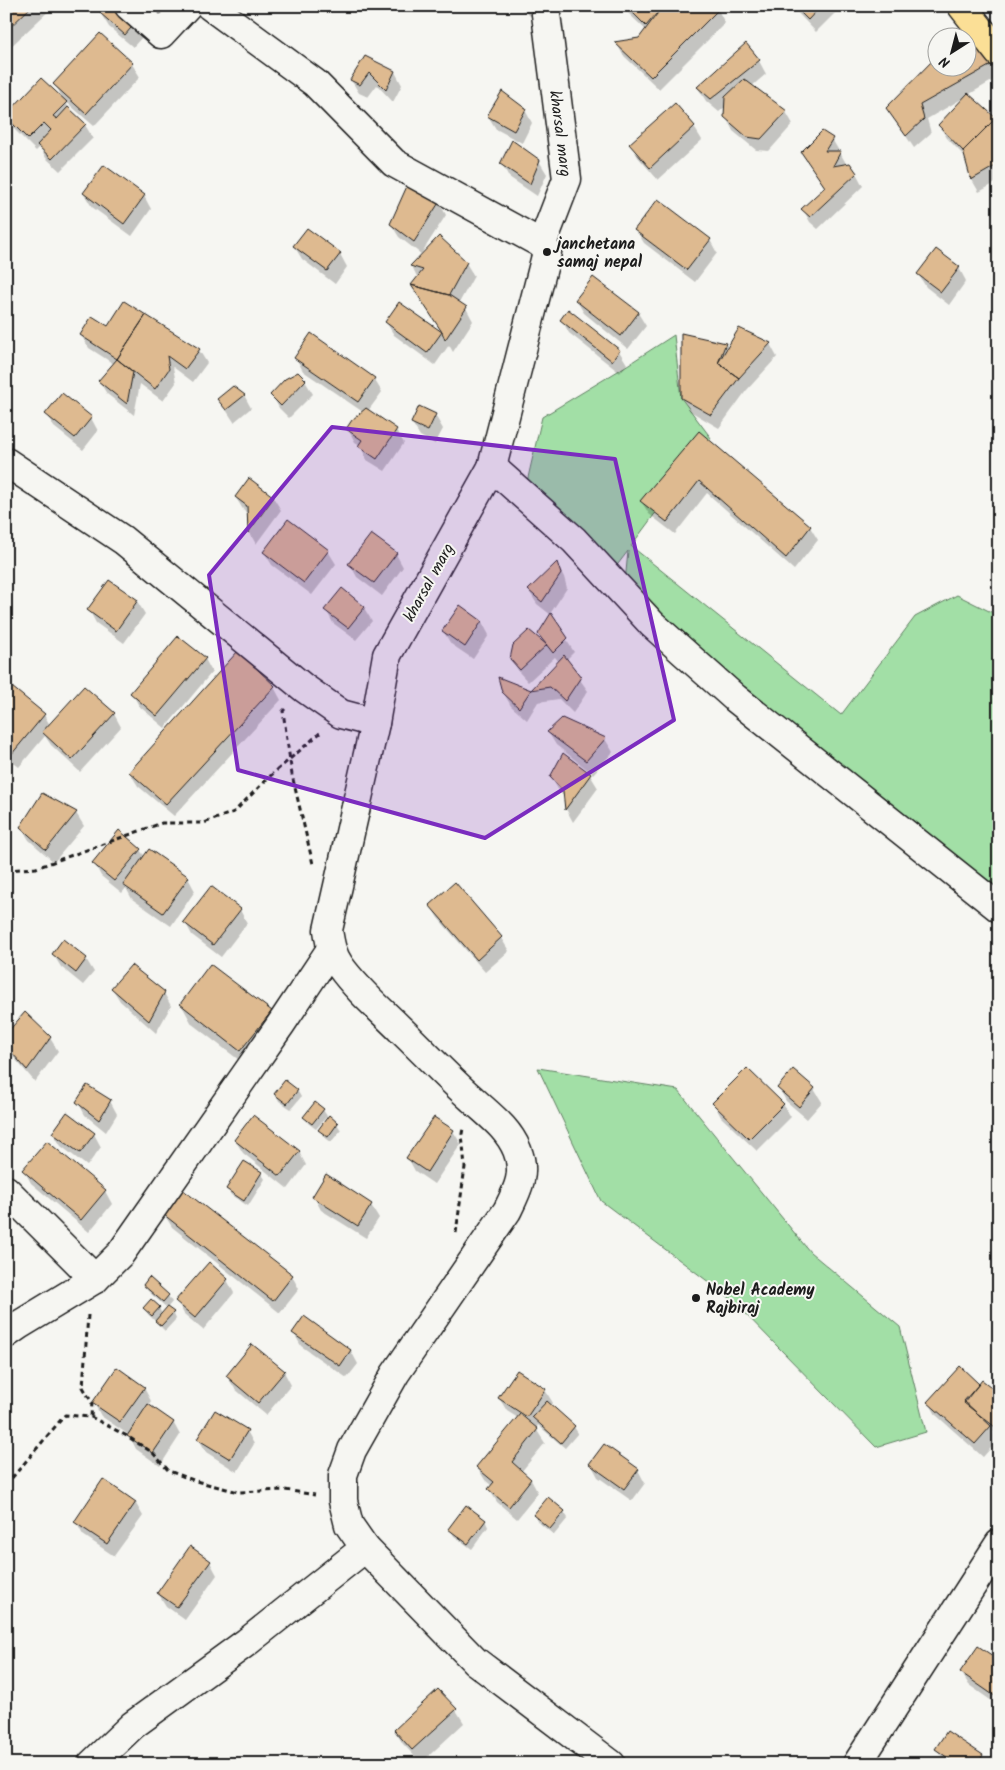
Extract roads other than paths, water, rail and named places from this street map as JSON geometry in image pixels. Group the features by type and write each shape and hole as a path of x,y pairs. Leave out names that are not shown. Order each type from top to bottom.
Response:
{"main road":[{"path":"962,6 999,53"}],"street":[{"path":"129,6 161,34 187,6"},
{"path":"210,6 315,83 394,163 542,244"},
{"name":"kharsal marg","path":"331,949 328,930 375,723 387,655 492,467 547,252 542,244 567,179 546,14 549,6"},
{"path":"6,462 123,540 304,688 341,714 375,723"},
{"path":"492,467 574,540 652,624 735,698 999,908"},
{"path":"6,1334 95,1279 121,1253 331,949 340,965 364,994 471,1099 499,1122 511,1137 518,1151 521,1170 520,1185 507,1211 395,1374 352,1450 343,1475 343,1500 349,1525 365,1548 475,1661 611,1764"},
{"path":"6,1190 95,1279"},
{"path":"857,1764 999,1544"},
{"path":"92,1764 133,1724 247,1642 365,1548"}],"place":[{"name":"janchetana samaj nepal","path":"547,252"},
{"name":"Nobel Academy Rajbiraj","path":"696,1298"}]}
